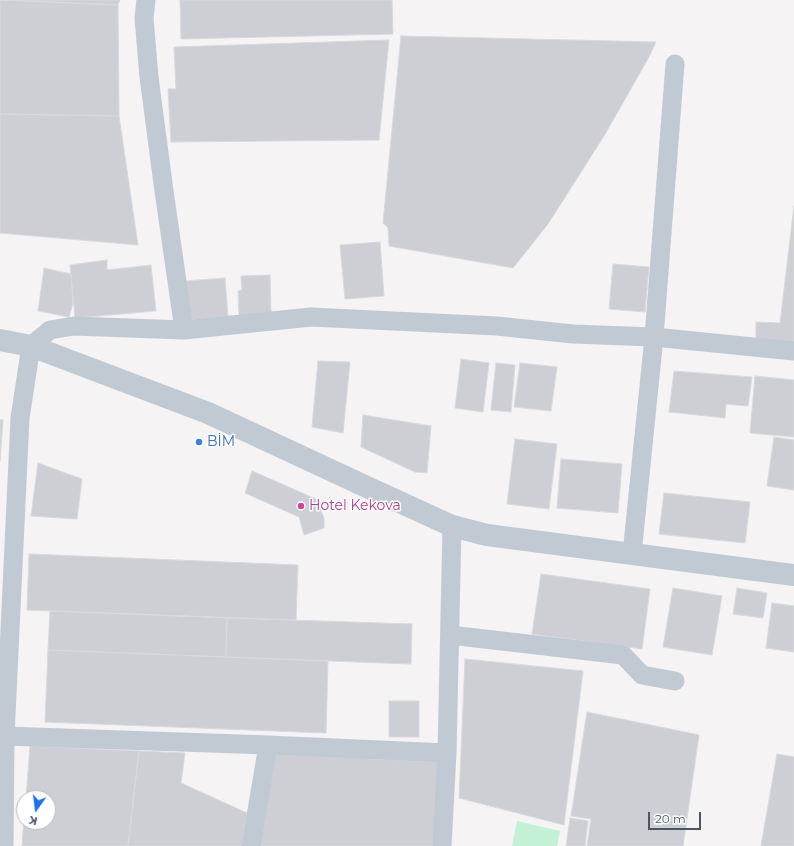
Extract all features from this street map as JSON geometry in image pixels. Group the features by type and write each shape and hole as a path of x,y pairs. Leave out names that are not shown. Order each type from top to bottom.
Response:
{"street":[{"path":"146,0 144,18 149,77 184,330"},
{"path":"632,554 654,338 675,64"},
{"path":"4,846 6,736 20,418 31,346 50,330 74,326 184,330 310,317 497,326 573,334 654,338 794,351"},
{"path":"0,340 31,346 208,412 452,526 487,535 794,575"},
{"path":"442,846 447,753 452,526"},
{"path":"450,635 623,655 642,675 675,681"},
{"path":"6,736 447,753"},
{"path":"251,846 268,745"}],"green space":[{"path":"517,821 560,831 557,846 512,846"}],"building":[{"path":"0,0 118,5 119,116 0,114"},
{"path":"6,0 120,0 118,5"},
{"path":"180,0 392,0 393,34 181,39"},
{"path":"401,36 656,42 604,136 548,224 513,268 389,246 388,228 383,223"},
{"path":"389,40 379,140 171,142 168,89 176,89 174,47"},
{"path":"0,114 119,116 138,245 0,233"},
{"path":"794,206 794,347 756,344 756,322 780,323"},
{"path":"380,242 384,296 345,299 340,245"},
{"path":"107,260 107,270 151,265 156,311 75,318 70,265"},
{"path":"613,264 649,267 645,312 609,309"},
{"path":"44,268 71,274 73,303 69,317 38,311"},
{"path":"270,275 271,315 239,316 238,291 242,290 241,276"},
{"path":"225,278 228,317 189,320 186,281"},
{"path":"461,359 489,363 483,412 455,408"},
{"path":"318,361 350,362 343,433 312,427"},
{"path":"496,363 515,365 511,412 491,410"},
{"path":"520,363 557,367 551,411 514,407"},
{"path":"674,371 752,377 748,406 726,404 725,418 669,412"},
{"path":"755,376 794,380 794,437 750,433"},
{"path":"363,415 431,426 427,473 415,472 361,447"},
{"path":"0,420 3,420 0,461"},
{"path":"774,437 794,440 794,490 767,486"},
{"path":"515,439 557,444 549,509 507,504"},
{"path":"561,459 622,464 618,513 557,508"},
{"path":"38,463 82,479 77,519 31,516"},
{"path":"252,471 316,499 324,518 324,528 304,535 299,517 245,493"},
{"path":"664,493 750,502 745,543 659,534"},
{"path":"29,554 298,565 296,620 27,610"},
{"path":"541,574 650,589 642,649 532,634"},
{"path":"673,588 722,596 712,655 663,647"},
{"path":"737,588 767,593 763,618 733,614"},
{"path":"772,603 794,606 794,652 766,648"},
{"path":"50,611 227,618 226,657 48,650"},
{"path":"227,618 412,624 411,664 226,657"},
{"path":"48,650 328,661 326,733 45,722"},
{"path":"465,659 583,671 564,825 459,798"},
{"path":"389,701 419,701 419,737 389,737"},
{"path":"587,712 699,735 683,846 587,846 591,819 571,816"},
{"path":"30,746 139,751 128,846 22,846 23,830 56,830 56,790 27,790"},
{"path":"139,751 185,753 181,783 247,813 242,846 128,846"},
{"path":"272,754 439,762 433,846 258,846"},
{"path":"777,754 794,757 794,846 761,846"},
{"path":"570,818 588,821 585,846 566,846"}],"place":[{"name":"BİM","path":"199,442"},
{"name":"Hotel Kekova","path":"301,506"}]}
